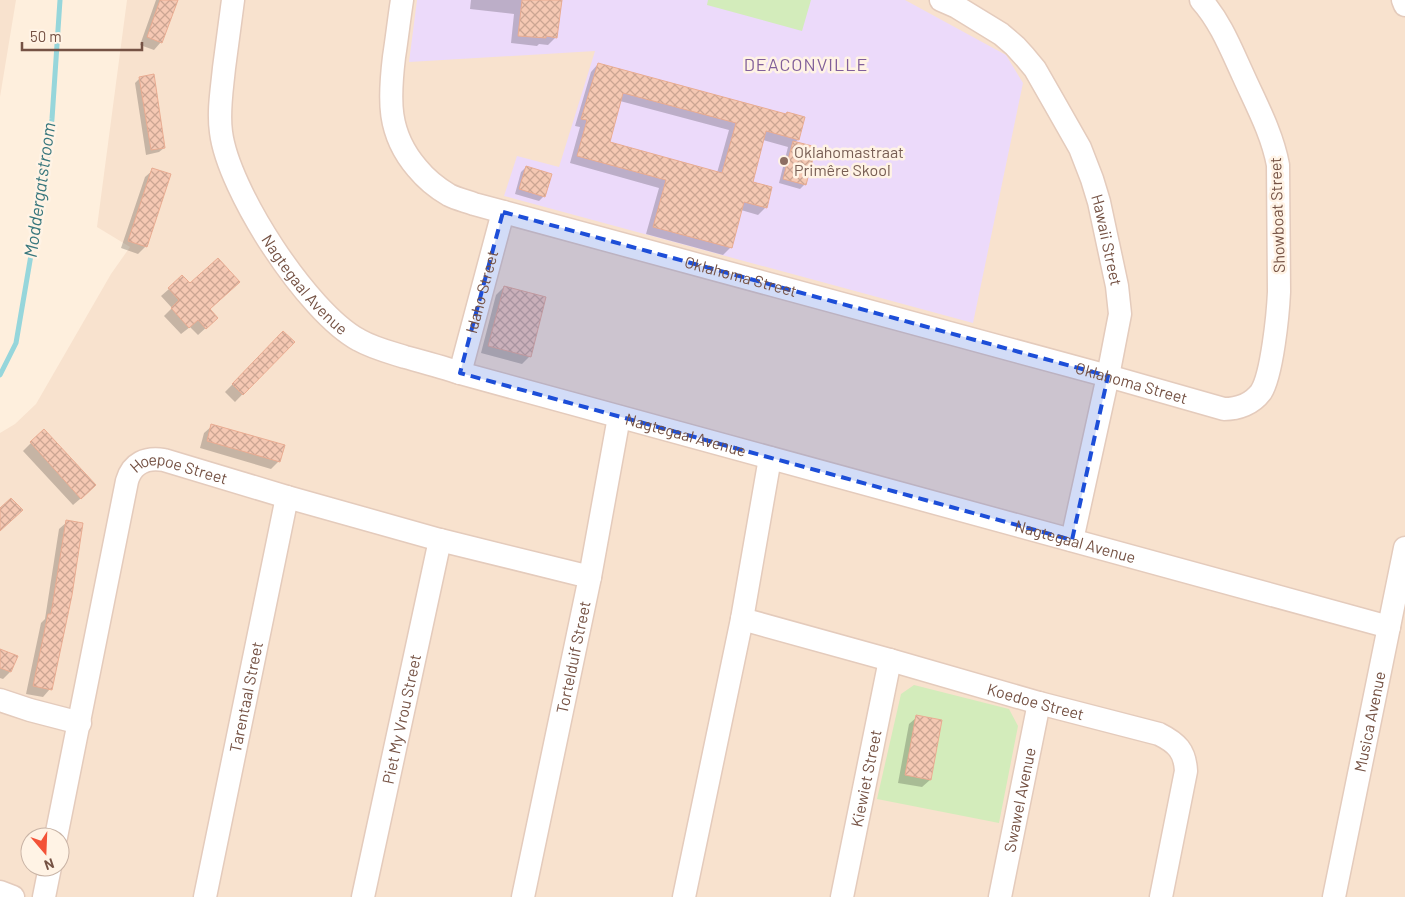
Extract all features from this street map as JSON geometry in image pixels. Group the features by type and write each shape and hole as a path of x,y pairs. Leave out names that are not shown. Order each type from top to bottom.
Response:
{"street":[{"name":"Nagtegaal Avenue","path":"233,0 220,118 221,134 228,159 255,220 300,284 335,323 358,340 378,349 460,373 1389,627"},
{"name":"Oklahoma Street","path":"402,0 390,89 392,120 403,150 412,163 435,186 450,195 474,204 1224,409 1243,406"},
{"name":"Showboat Street","path":"1201,0 1226,38 1270,136 1278,165 1280,292 1278,310 1266,381 1254,400 1243,406"},
{"path":"1403,0 1405,5"},
{"name":"Hawaii Street","path":"953,2 1001,34 1026,57 1035,69 1080,148 1099,202 1113,264 1120,302 1118,326 1072,540"},
{"name":"Idaho Street","path":"460,373 503,212"},
{"name":"Tortelduif Street","path":"523,897 590,578 619,417"},
{"path":"684,897 742,619 770,458"},
{"name":"Hoepoe Street","path":"58,827 127,481 129,473 134,467 148,459 164,460 440,540 590,578"},
{"name":"Tarentaal Street","path":"204,897 287,497"},
{"name":"Piet My Vrou Street","path":"363,897 440,540"},
{"name":"Musica Avenue","path":"1334,897 1405,548"},
{"name":"Koedoe Street","path":"742,619 1039,703 1160,734 1170,739 1178,745 1185,762 1186,771 1161,897"},
{"name":"Kiewiet Street","path":"842,897 890,660"},
{"path":"0,700 80,723"},
{"name":"Swawel Avenue","path":"1000,897 1039,703"},
{"path":"44,897 48,877"},
{"path":"0,892 13,897"}],"highlighted area":[{"path":"503,212 1108,376 1072,540 460,373"}],"shaded area":[{"path":"0,0 16,0 0,97"},
{"path":"127,0 1405,0 1405,897 0,897 0,433 15,424 36,404 111,274 130,247 97,227"},
{"name":"Oklahomastraat Primêre Skool","path":"417,0 905,0 1006,55 1023,83 973,323 504,196 517,156 559,167 595,51 409,62"}],"green space":[{"path":"708,0 811,0 802,31 707,5"},
{"path":"914,685 1009,709 1018,726 999,823 877,799 901,694"}],"building":[{"path":"160,0 178,0 162,43 147,37"},
{"path":"522,0 562,0 557,38 518,36"},
{"path":"598,63 786,114 787,112 805,117 799,140 766,131 753,182 772,187 767,208 744,202 732,248 653,227 666,180 577,156 587,120 581,119","holes":["623,93 736,123 722,173 610,142"]},
{"path":"154,74 165,148 151,150 139,77"},
{"path":"793,141 816,147 806,185 783,179"},
{"path":"526,166 552,174 545,197 519,189"},
{"path":"152,168 171,174 147,247 128,241"},
{"path":"218,258 240,282 210,309 218,318 206,329 198,320 189,328 171,308 179,300 168,288 182,275 190,283"},
{"path":"504,286 546,297 531,357 488,346"},
{"path":"283,331 295,342 243,395 232,384"},
{"path":"211,424 285,445 280,462 207,441"},
{"path":"44,429 96,485 81,499 30,442"},
{"path":"11,498 23,510 0,531 0,508"},
{"path":"66,520 83,523 72,595 52,690 33,686 48,614 51,614"},
{"path":"0,649 18,656 11,672 0,668"},
{"path":"916,715 942,720 931,780 905,775"}],"waterway":[{"name":"Moddergatstroom","path":"0,375 16,343 47,161 52,119 60,0"}],"place":[{"name":"Oklahomastraat Primêre Skool","path":"784,161"}],"district":[{"name":"DEACONVILLE","path":"806,65"}]}
